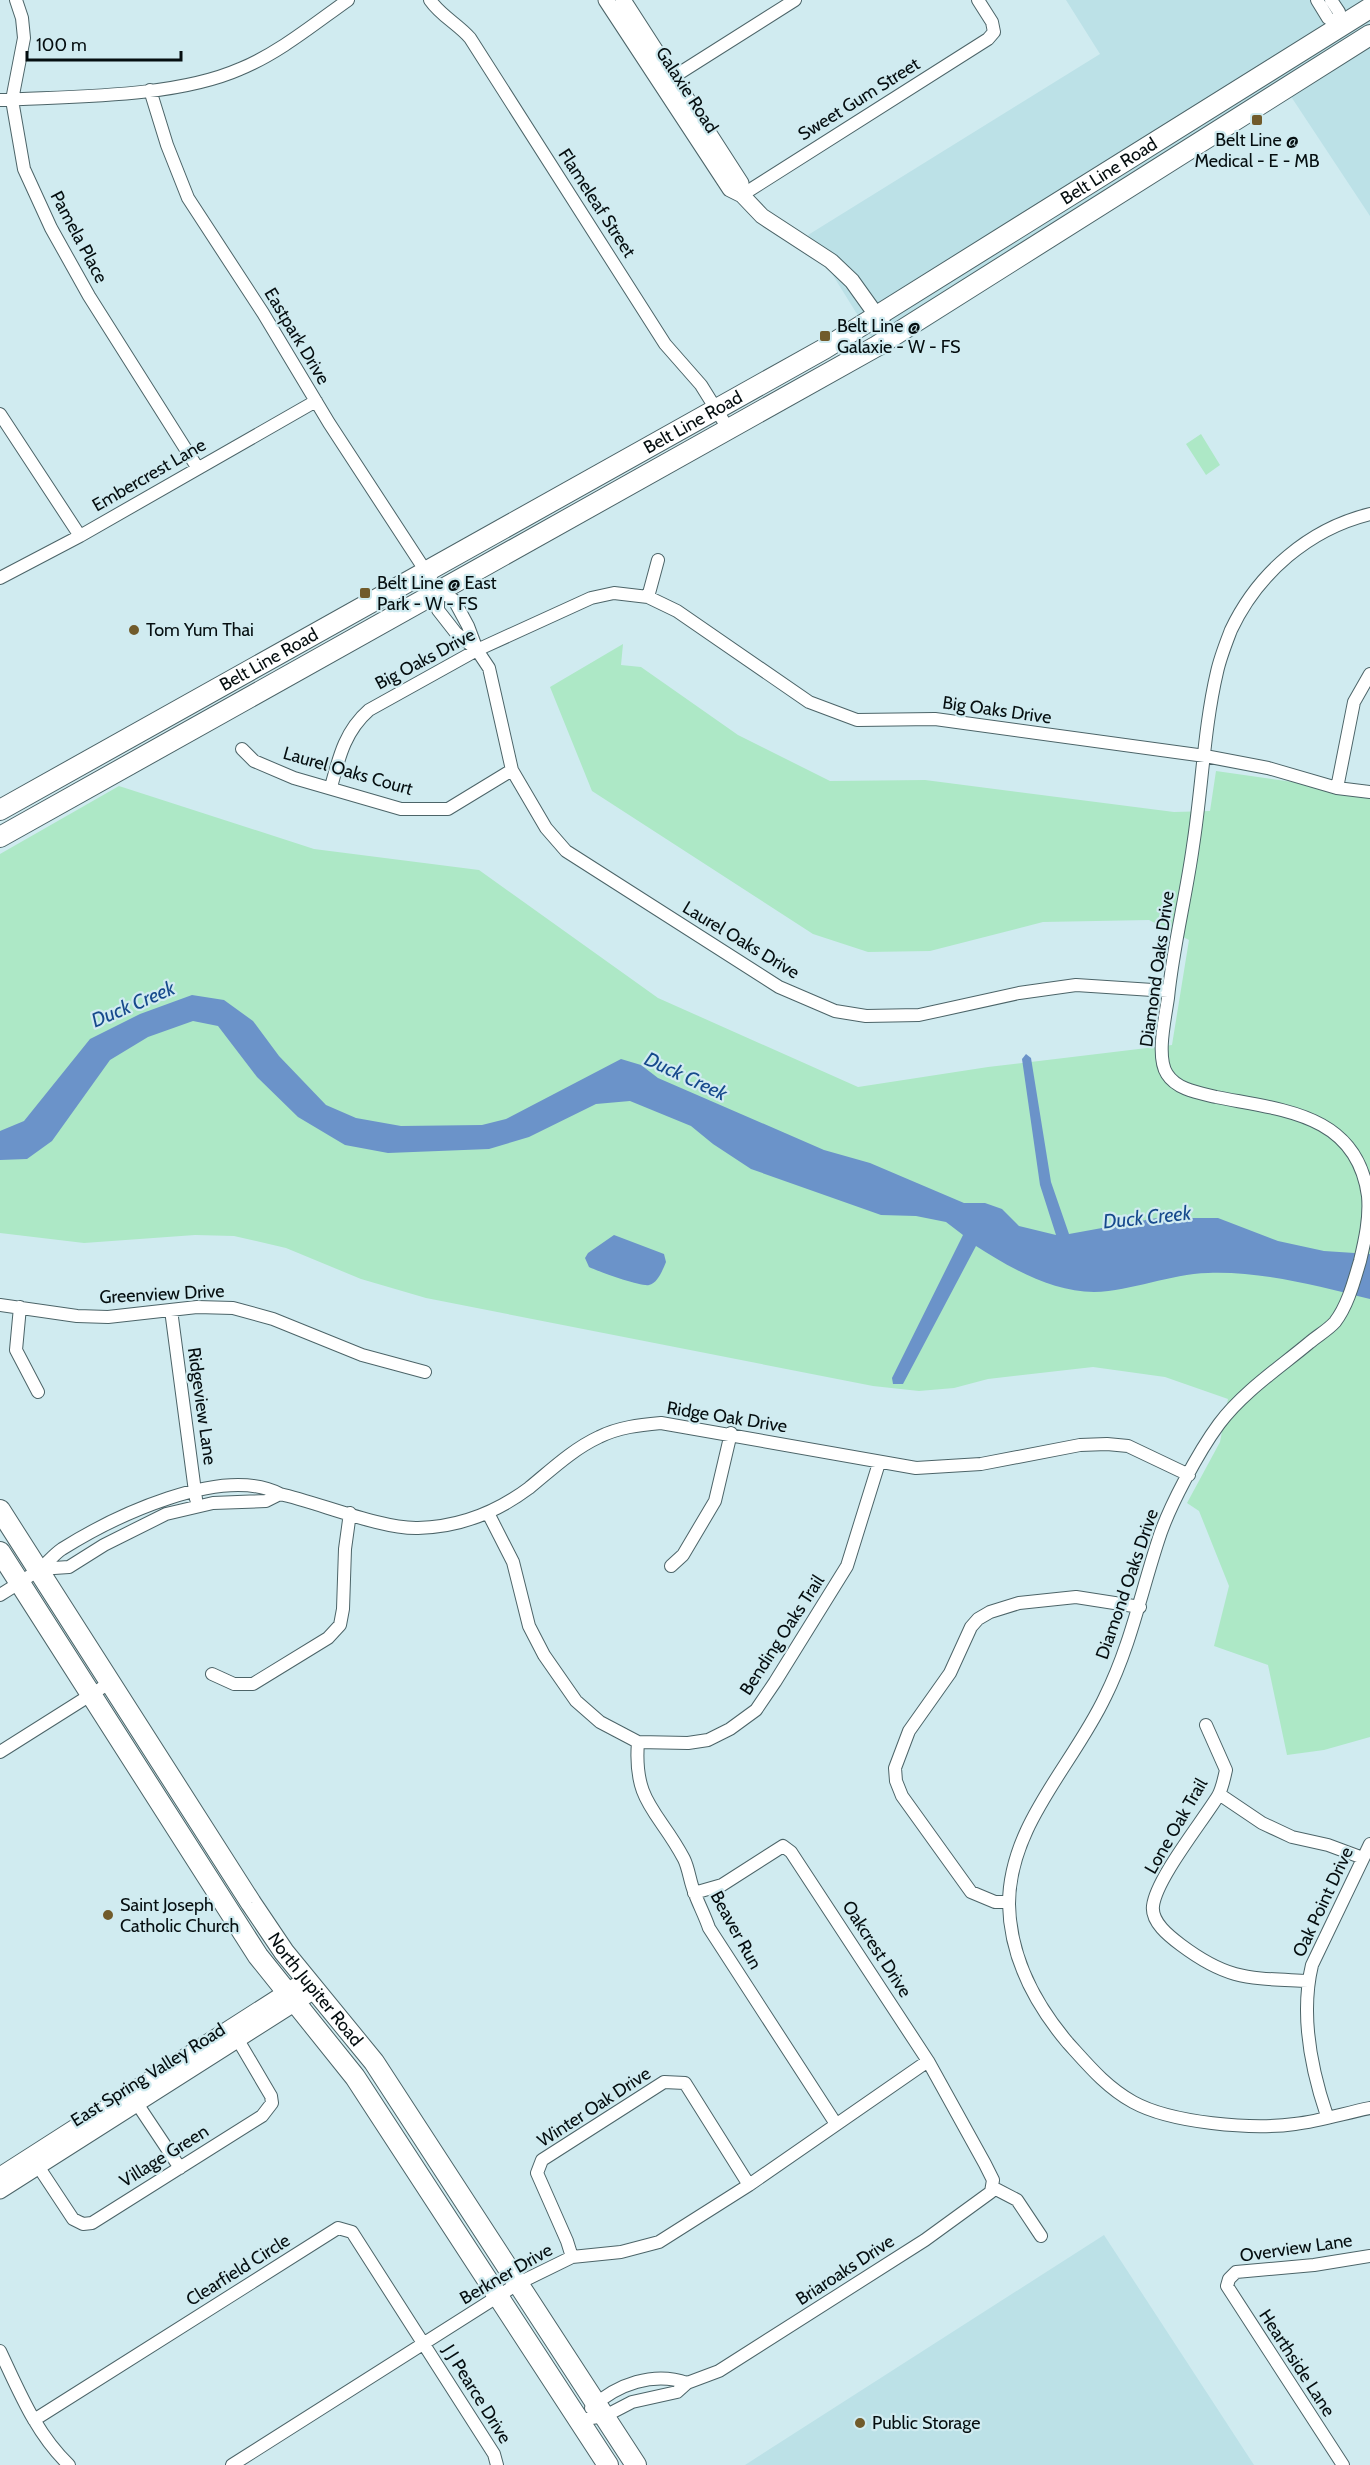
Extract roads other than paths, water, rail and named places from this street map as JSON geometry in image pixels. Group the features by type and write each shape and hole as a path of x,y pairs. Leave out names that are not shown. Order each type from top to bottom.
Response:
{"main road":[{"name":"Belt Line Road","path":"0,810 716,410 877,317 1370,8"},
{"path":"1340,27 1343,52"},
{"name":"Belt Line Road","path":"0,837 892,337 1370,35"},
{"path":"1172,131 1185,151"},
{"path":"313,635 324,654"},
{"path":"106,750 117,771"},
{"name":"North Jupiter Road","path":"0,1510 284,1952 374,2062 636,2465"},
{"name":"North Jupiter Road","path":"0,1552 262,1962 355,2077 608,2465"},
{"path":"144,1777 163,1765"},
{"path":"208,1879 228,1867"}],"street":[{"name":"Pamela Place","path":"15,0 22,18 24,38 6,100 24,169 51,228 89,296 197,467"},
{"path":"6,100 62,99 150,90 202,81 261,60 348,0"},
{"name":"Flameleaf Street","path":"430,0 442,15 462,28 470,38 665,344 690,371 729,430"},
{"name":"Galaxie Road","path":"606,0 666,81"},
{"name":"Galaxie Road","path":"623,0 722,181 729,189 742,195 762,216 831,261 852,281 892,337"},
{"path":"666,81 795,0"},
{"name":"Sweet Gum Street","path":"742,195 988,39 994,32 992,22 978,0"},
{"path":"1317,0 1328,18 1340,27"},
{"path":"1331,0 1339,12 1340,27"},
{"name":"Eastpark Drive","path":"150,90 167,145 188,198 438,590"},
{"name":"Embercrest Lane","path":"0,578 80,536 316,401"},
{"path":"0,414 80,536"},
{"name":"Diamond Oaks Drive","path":"1370,514 1313,536 1284,557 1251,597 1232,629 1217,670 1168,991 1163,1058 1166,1073 1182,1088 1305,1116 1329,1127 1346,1142 1364,1179 1368,1210 1368,1226 1359,1264 1346,1303 1334,1322 1247,1395 1219,1424 1189,1475 1159,1535 1140,1607 1105,1699 1036,1812 1018,1848 1009,1902 1014,1944 1031,1991 1060,2032 1098,2077 1135,2103 1158,2111 1212,2123 1263,2127 1301,2124 1327,2116 1370,2108"},
{"path":"648,597 658,560"},
{"name":"Laurel Oaks Drive","path":"438,590 454,600 477,650 489,668 512,770 546,828 566,851 779,987 835,1011 866,1016 919,1015 1019,993 1076,984 1168,991"},
{"name":"Big Oaks Drive","path":"331,787 343,743 355,722 369,710 477,650 591,598 614,593 648,597 676,611 808,702 857,720 935,719 1205,756 1268,768 1337,788 1370,792"},
{"path":"1337,788 1354,702 1370,674"},
{"name":"Laurel Oaks Court","path":"242,749 254,761 294,778 401,809 448,809 512,770"},
{"name":"Greenview Drive","path":"0,1305 77,1316 108,1317 216,1306 250,1312 362,1355 425,1372"},
{"path":"20,1307 16,1350 38,1392"},
{"name":"Ridgeview Lane","path":"171,1310 196,1506"},
{"name":"Ridge Oak Drive","path":"39,1569 60,1550 98,1528 152,1504 195,1491 237,1486 268,1488 280,1494 384,1523 417,1528 463,1522 488,1513 526,1490 572,1453 599,1437 628,1426 661,1423 731,1433 879,1463 916,1468 945,1468 1080,1445 1128,1446 1189,1475"},
{"path":"671,1566 683,1555 715,1501 731,1433"},
{"name":"Bending Oaks Trail","path":"488,1513 513,1562 529,1626 543,1655 576,1701 600,1722 638,1742 672,1744 708,1740 730,1730 756,1710 848,1566 879,1463"},
{"name":"Ridge Oak Drive","path":"39,1569 69,1567 132,1530 166,1514 196,1506 238,1500 266,1501 280,1494"},
{"path":"212,1674 234,1684 253,1684 328,1638 340,1625 350,1513"},
{"path":"0,1595 39,1569"},
{"path":"1009,1902 995,1902 971,1892 902,1796 896,1781 895,1768 909,1731 950,1673 971,1627 990,1612 1018,1603 1076,1597 1140,1607"},
{"path":"0,1752 111,1682"},
{"name":"Lone Oak Trail","path":"1206,1725 1226,1770 1219,1794 1166,1874 1153,1905 1155,1918 1168,1936 1208,1966 1241,1977 1308,1981"},
{"name":"Beaver Run","path":"638,1742 636,1768 641,1788 653,1813 685,1860 694,1893 715,1937 836,2124"},
{"path":"1219,1794 1262,1823 1292,1837 1329,1845 1363,1858"},
{"name":"Oak Point Drive","path":"1327,2116 1318,2090 1310,2049 1306,2013 1308,1981 1312,1965 1370,1844"},
{"name":"Oakcrest Drive","path":"694,1893 722,1885 783,1846 791,1852 928,2061 985,2164 993,2181 992,2187"},
{"name":"East Spring Valley Road","path":"0,2191 35,2161 311,1984"},
{"name":"East Spring Valley Road","path":"0,2175 35,2161 138,2105 238,2040 291,1998"},
{"name":"Village Green","path":"35,2161 73,2219 83,2224 92,2223 262,2116 272,2103 271,2096 238,2040"},
{"name":"Berkner Drive","path":"232,2465 519,2283 572,2257 621,2252 659,2242 749,2186 928,2061"},
{"name":"Winter Oak Drive","path":"572,2257 537,2173 542,2160 664,2082 685,2083 749,2186"},
{"path":"138,2105 180,2169"},
{"path":"992,2187 1017,2200 1041,2235"},
{"name":"Briaroaks Drive","path":"578,2420 601,2410 677,2392 687,2383 718,2371 925,2240 991,2192 992,2187"},
{"name":"Clearfield Circle","path":"34,2420 338,2228 352,2232 424,2343"},
{"name":"Overview Lane","path":"1229,2279 1236,2272 1314,2265 1370,2256"},
{"name":"Hearthside Lane","path":"1229,2279 1227,2286 1235,2302 1343,2465"},
{"name":"J J Pearce Drive","path":"424,2343 494,2454 497,2465"},
{"path":"0,2350 34,2420 58,2455 69,2465"},
{"name":"Briaroaks Drive","path":"601,2410 640,2380 672,2378 687,2383"}],"water":[{"path":"192,995 224,1000 253,1021 279,1056 326,1105 356,1118 401,1126 482,1125 506,1119 621,1059 641,1065 658,1078 824,1150 870,1163 964,1203 985,1203 1002,1209 1019,1226 1056,1235 1040,1185 1022,1059 1026,1054 1031,1058 1051,1182 1069,1234 1157,1218 1218,1218 1278,1241 1324,1251 1370,1254 1370,1299 1289,1280 1228,1273 1194,1274 1108,1291 1079,1291 1032,1277 976,1246 903,1384 893,1384 892,1378 963,1235 946,1222 916,1216 881,1215 751,1169 713,1144 691,1126 630,1101 596,1104 529,1137 489,1149 388,1153 345,1145 298,1117 257,1077 218,1026 193,1021 148,1037 110,1060 52,1141 27,1159 0,1160 0,1131 24,1121 90,1039 140,1014"},
{"path":"614,1235 664,1254 666,1262 655,1282 649,1285 637,1284 589,1267 585,1258 588,1253"}],"place":[{"name":"Belt Line @ Medical - E - MB","path":"1257,120"},
{"name":"Belt Line @ Galaxie - W - FS","path":"825,336"},
{"name":"Belt Line @ East Park - W - FS","path":"365,593"},
{"name":"Tom Yum Thai","path":"134,630"},
{"name":"Saint Joseph Catholic Church","path":"108,1915"},
{"name":"Public Storage","path":"860,2423"}],"water label":[{"name":"Duck Creek","path":"133,1004"},
{"name":"Duck Creek","path":"686,1076"},
{"name":"Duck Creek","path":"1147,1217"}]}
